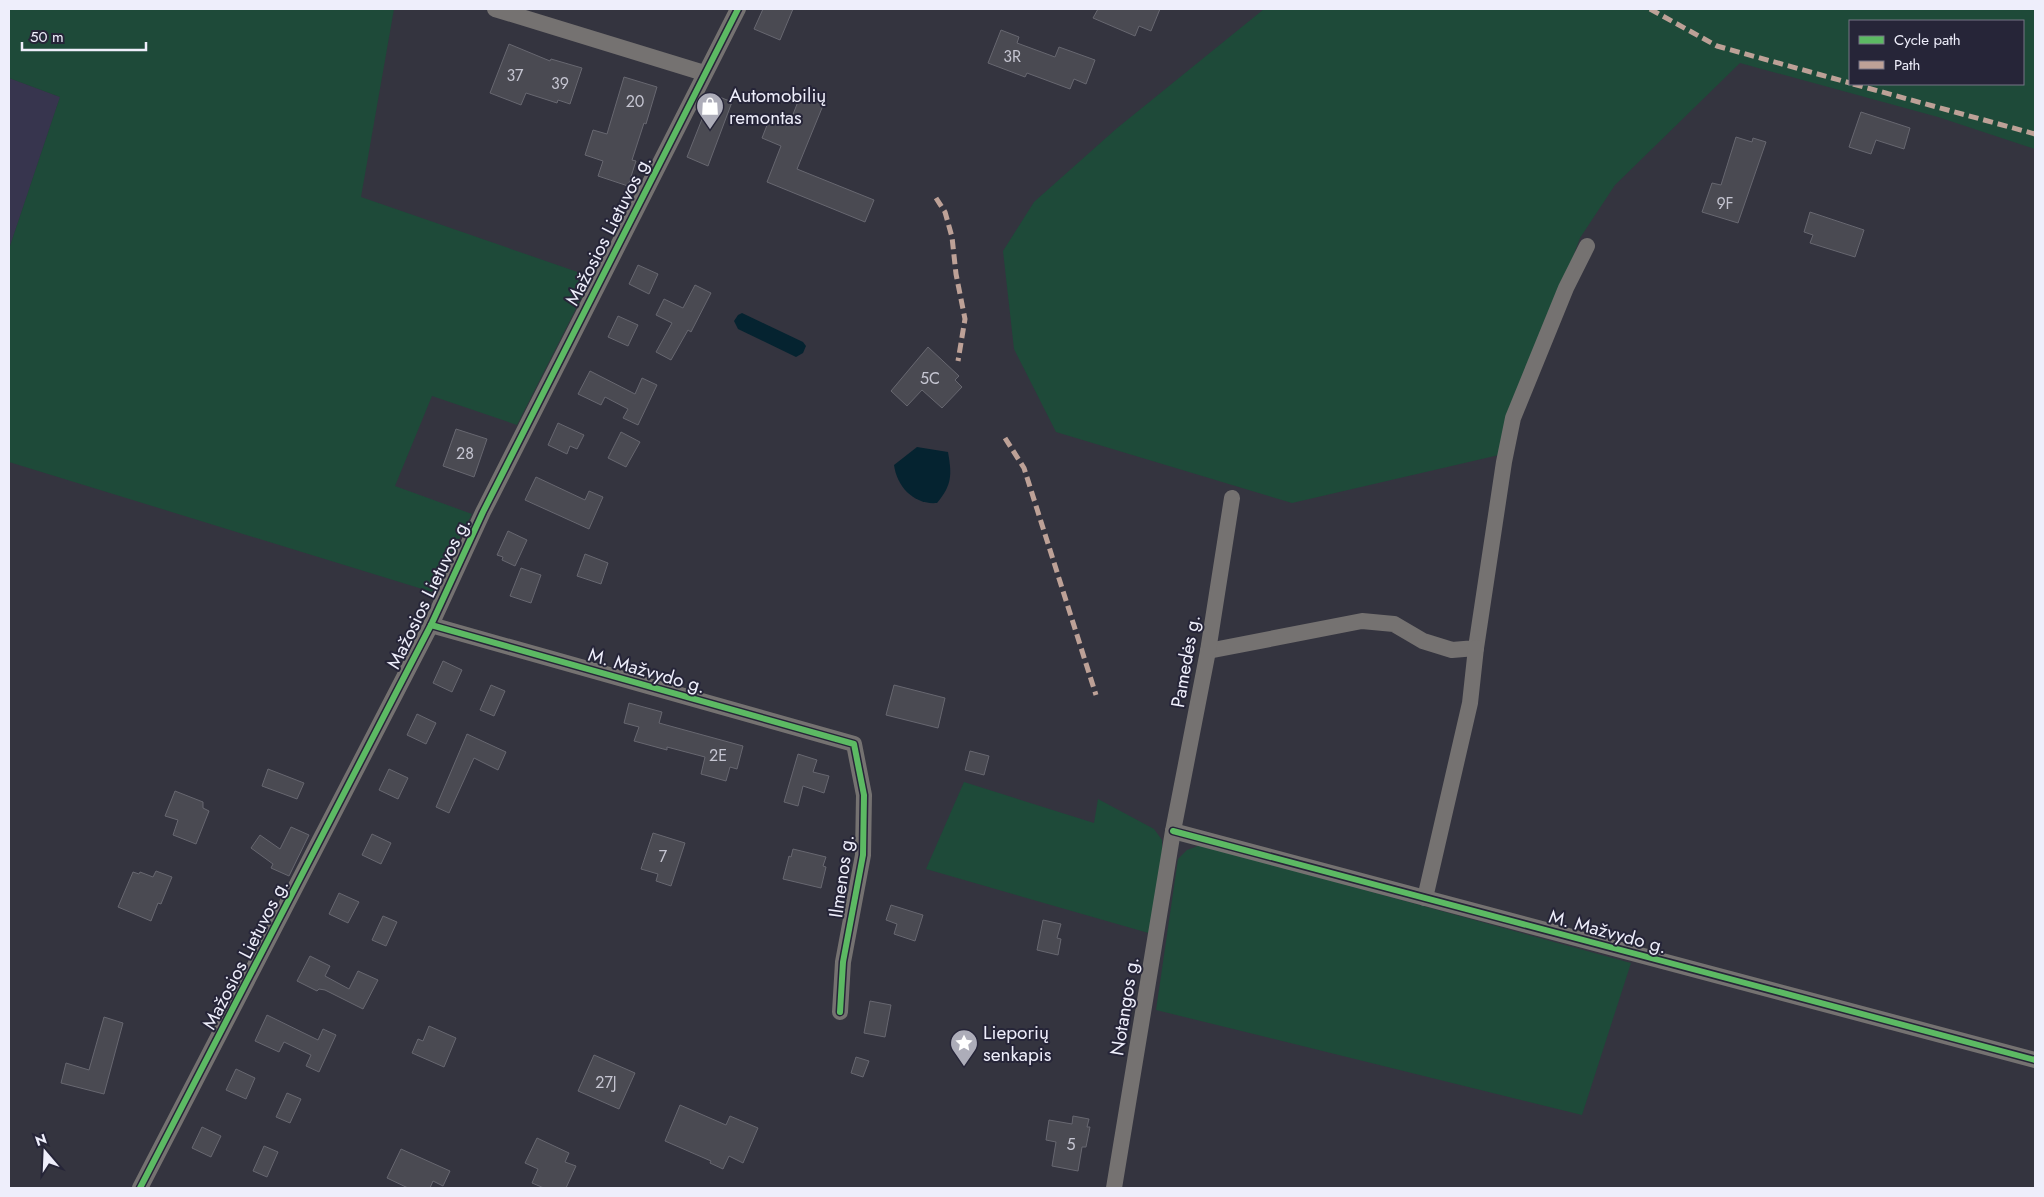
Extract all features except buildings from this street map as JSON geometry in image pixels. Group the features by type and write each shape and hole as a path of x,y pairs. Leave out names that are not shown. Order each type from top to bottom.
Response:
{"street":[{"path":"496,9 704,73"},
{"name":"Mažosios Lietuvos g.","path":"140,1188 431,625 483,512 738,9"},
{"path":"1425,898 1470,702 1476,648 1504,462 1513,418 1566,288 1587,246"},
{"name":"Pamedės g.","path":"1173,831 1208,651 1232,498"},
{"path":"1208,651 1362,621 1394,624 1423,641 1452,650 1476,648"},
{"name":"M. Mažvydo g.","path":"431,625 854,744"},
{"name":"Ilmenos g.","path":"840,1012 843,962 864,855 864,795 854,744"},
{"name":"M. Mažvydo g.","path":"1173,831 2035,1060"},
{"name":"Notangos g.","path":"1114,1188 1173,831"}],"shaded area":[{"path":"9,78 60,97 9,249"}],"green space":[{"path":"9,9 394,9 361,197 592,277 517,425 432,396 395,486 472,514 432,592 9,462 9,249 60,97 9,78"},
{"path":"1264,9 2035,9 2035,149 1938,117 1740,63 1615,185 1580,238 1499,455 1292,503 1056,432 1014,349 1003,251 1034,202 1116,129"},
{"path":"964,782 1094,823 1098,799 1154,829 1162,840 1162,853 1152,934 926,869"},
{"path":"1201,845 1631,963 1582,1115 1156,1010 1178,859 1187,850"}],"water":[{"path":"742,313 803,342 806,346 803,353 796,357 738,329 734,321"},
{"path":"917,447 948,452 950,479 946,491 937,503 929,503 914,498 903,487 896,473 894,465"}],"marked path":[{"path":"1650,9 1717,46 1849,83"},
{"path":"1857,85 2035,134"},
{"path":"936,198 945,212 952,237 956,274 965,319 958,361"},
{"path":"1005,438 1024,468 1096,695"}],"cycle path":[{"path":"140,1188 431,625 483,512 738,9"},
{"path":"431,625 854,744 864,795 863,855 843,962 840,1012"},
{"path":"1173,831 2035,1060"}],"place":[{"name":"Automobilių remontas","path":"710,130"},
{"name":"Lieporių senkapis","path":"964,1067"}]}
